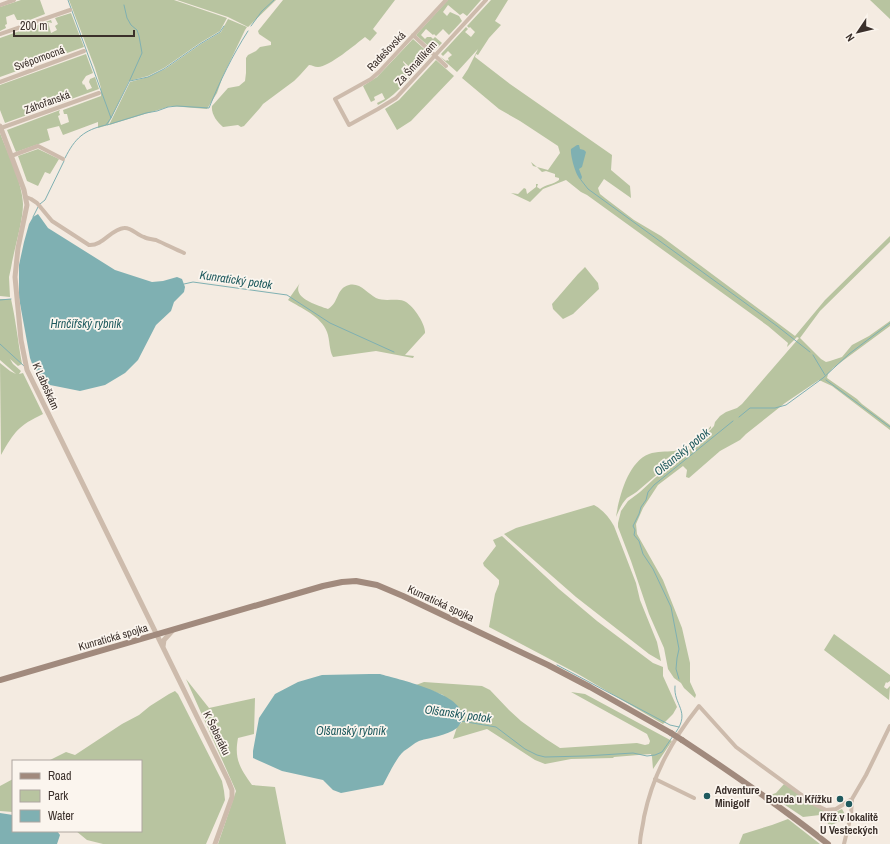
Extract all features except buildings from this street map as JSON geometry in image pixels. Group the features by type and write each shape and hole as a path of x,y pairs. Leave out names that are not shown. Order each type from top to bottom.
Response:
{"main road":[{"name":"Kunratická spojka","path":"0,680 323,586 349,581 377,585 514,648 590,687 671,733 738,777 828,844"}],"street":[{"path":"0,5 14,0"},
{"name":"Radešovská","path":"349,125 334,99 375,76 446,0"},
{"name":"Za Šmatlíkem","path":"349,125 396,98 486,0"},
{"path":"0,34 70,10"},
{"path":"414,35 446,66"},
{"name":"Svépomocná","path":"0,82 84,51"},
{"name":"Záhořanská","path":"0,127 99,93"},
{"name":"K Labeškám","path":"0,127 26,198 27,210 18,248 14,277 21,340 27,370 157,634"},
{"path":"11,156 38,146 63,159"},
{"path":"26,198 31,199 37,204 52,221 89,245 98,243 114,233 125,228 129,228 144,238 154,239 184,253"},
{"path":"143,639 150,633 152,628 150,621"},
{"path":"163,646 164,640 173,630"},
{"name":"K Šeberáku","path":"157,634 232,790 230,803 215,844"},
{"path":"640,844 648,800 655,778 667,752 699,706 736,747 814,804 826,810 836,809 852,799"},
{"path":"844,844 851,815 852,799 869,769 890,726"},
{"path":"655,778 694,798"}],"green space":[{"path":"21,0 40,0 45,14 22,23 21,20 17,20 14,14 6,17 6,28 0,31 0,7"},
{"path":"69,0 174,0 227,18 220,31 164,68 148,76 129,81 108,125 98,128 98,122 63,135 59,126 47,129 50,140 16,152 7,130 60,110 60,115 58,116 61,125 69,122 67,114 64,114 63,110 101,96 101,88 95,68"},
{"path":"177,0 276,0 248,27 228,17"},
{"path":"283,0 395,0 373,29 377,33 370,41 365,37 342,55 323,66 317,67 309,65 294,81 263,104 244,126 241,127 238,125 223,127 215,118 212,112 212,106 228,88 239,86 245,81 246,58 248,55 260,47 271,45 271,42 259,34 258,31"},
{"path":"448,0 481,0 467,16 463,13 460,15 448,5 443,12 447,16 450,12 459,16 462,21 449,35 443,29 436,36 426,29 421,35 425,39 427,37 431,37 433,39 435,37 442,43 434,51 416,35"},
{"path":"491,0 508,0 495,21 501,25 475,57 510,84 612,155 611,170 630,186 631,198 604,179 598,188 600,194 634,220 661,236 795,336 825,300 890,236 890,242 820,311 800,338 826,362 842,357 852,345 869,336 890,321 890,326 833,368 828,374 827,378 890,425 890,430 832,386 819,380 785,403 740,440 720,451 689,478 686,477 687,470 683,466 658,485 643,508 636,524 637,534 663,580 682,628 690,663 690,682 696,695 695,698 684,688 681,683 674,678 668,669 664,648 649,614 618,527 621,511 628,501 701,440 714,426 715,422 720,416 742,404 799,338 797,337 787,347 788,343 768,326 566,180 543,189 530,202 511,193 518,194 524,188 526,189 527,194 536,187 536,184 538,184 537,187 540,189 559,180 559,178 555,177 555,174 546,171 542,172 537,167 548,170 560,153 558,146 499,109 462,78 478,49 457,72 439,56 446,61 449,61 448,58 452,55 448,51 443,56 441,54 466,27 468,29 465,32 471,37 475,32 467,26"},
{"path":"870,0 890,0 890,19"},
{"path":"71,13 84,47 0,77 0,38 51,20 52,23 48,22 51,33 57,30 55,26 58,24 55,18"},
{"path":"228,19 247,27 223,76 217,93 207,109 171,106 109,125 130,82 148,77 165,69 221,32"},
{"path":"413,39 431,55 415,72 403,61 406,66 402,71 410,78 394,94 378,105 377,103 385,99 382,93 374,97 375,100 371,102 363,86 377,77"},
{"path":"86,54 93,73 86,76 82,82 83,85 84,84 87,90 92,88 89,82 90,79 95,77 99,89 5,123 0,110 0,85"},
{"path":"436,60 454,76 411,121 397,130 385,109 399,100"},
{"path":"0,133 20,186 23,204 20,227 9,277 10,297 0,296"},
{"path":"38,149 59,159 50,174 45,172 38,186 27,181 18,156"},
{"path":"585,267 598,283 599,289 573,314 563,319 553,309 552,304"},
{"path":"300,283 298,288 302,297 312,303 328,309 332,306 342,289 349,285 357,285 376,298 383,300 404,301 411,306 418,315 425,329 425,333 405,355 414,356 413,358 376,351 333,357 329,338 324,326 310,313 288,300"},
{"path":"0,299 11,299 22,364 18,366 10,359 21,371 19,374 23,373 43,414 22,426 10,440 1,455 0,363 16,374 0,360"},
{"path":"711,426 711,428 638,490 627,498 622,504 616,517 622,490 635,464 642,458 652,453 674,451 685,448 699,438"},
{"path":"594,505 606,514 614,526 636,583 640,600 657,642 661,661 649,654 576,597 504,534 516,528"},
{"path":"502,536 559,589 597,621 653,663 663,667 663,676 677,707 673,714 663,724 578,674 489,627 499,580 484,566 483,563 496,546 493,540"},
{"path":"834,634 890,675 890,681 887,683 886,682 884,687 887,689 890,686 889,700 824,650"},
{"path":"186,679 209,708 255,698 254,734 238,738 237,752 239,763 252,785 275,787 286,844 218,844 236,791"},
{"path":"424,682 482,686 490,690 521,721 560,748 637,743 645,745 649,744 650,741 647,734 571,692 585,694 672,741 653,769 651,754 613,758 571,759 545,764 535,760 487,729 453,739 457,727 462,722 443,695 416,685"},
{"path":"175,691 178,694 222,781 225,800 206,844 103,844 87,840 77,832 142,832 142,760 50,760 66,752 75,755 122,724 139,715"},
{"path":"12,780 12,812 0,811 0,786"},
{"path":"784,784 825,810 820,815 803,817 770,795 776,793"},
{"path":"842,809 847,818 829,826 825,817"},
{"path":"788,819 820,844 739,844 743,834"}],"water":[{"path":"579,145 580,149 586,152 582,167 579,169 582,177 581,180 572,161 571,149"},
{"name":"Hrnčířský rybník","path":"38,214 48,228 115,270 152,282 177,277 182,279 185,287 184,292 174,302 171,311 156,325 138,360 125,373 105,385 80,391 50,385 34,369 30,358 19,298 19,265 29,224 33,217"},
{"name":"Olšanský rybník","path":"380,674 428,689 453,701 460,709 462,720 460,724 457,728 448,733 419,741 404,751 395,762 383,785 341,793 333,790 323,780 282,771 253,758 259,718 275,694 298,682 322,675"},
{"path":"0,813 12,815 12,832 58,832 60,835 57,844 0,844"}],"waterway":[{"path":"65,158 81,136 92,129 106,125 111,118 68,0"},
{"path":"251,26 262,11 274,0"},
{"path":"111,118 142,53 137,30 131,25 127,18 124,5"},
{"path":"130,81 148,77 164,69 220,32 224,26"},
{"path":"107,125 168,107 177,106 209,108 217,88 248,31"},
{"path":"40,204 45,200 64,161"},
{"path":"581,180 588,189 777,326 810,352"},
{"path":"33,217 38,207"},
{"name":"Kunratický potok","path":"184,284 193,282 287,295 330,323 394,352"},
{"name":"Kunratický potok","path":"0,300 11,299"},
{"name":"Olšanský potok","path":"739,417 750,408 775,408 786,405 823,378 849,354 890,323"},
{"path":"0,344 24,366"},
{"path":"813,355 825,375"},
{"path":"826,380 890,427"},
{"name":"Olšanský potok","path":"679,679 676,669 679,649 671,607 653,569 643,554 639,541 634,535 635,530 633,526 641,507 646,500 648,492 654,485 733,421"},
{"path":"557,665 670,725 679,727"},
{"name":"Olšanský potok","path":"675,686 676,698 682,713 682,719 676,732"},
{"name":"Olšanský potok","path":"461,721 496,727 525,749 545,757 633,753 647,756 655,755 662,752 673,736"}],"place":[{"name":"Adventure Minigolf","path":"707,796"},
{"name":"Bouda u Křížku","path":"840,799"},
{"name":"Kříž v lokalitě U Vesteckých","path":"849,804"}]}
